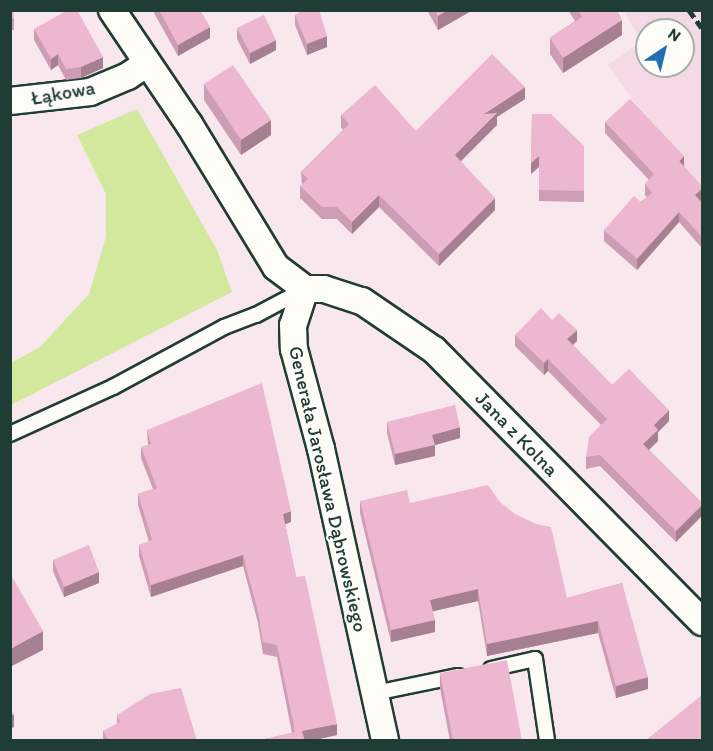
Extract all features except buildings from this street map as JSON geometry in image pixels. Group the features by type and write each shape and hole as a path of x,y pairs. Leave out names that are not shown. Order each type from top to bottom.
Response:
{"street":[{"path":"112,10 146,64 189,124 276,267 305,289"},
{"name":"Łąkowa","path":"10,101 90,92 128,76 146,64"},
{"name":"Jana z Kolna","path":"305,289 324,289 362,301 434,350 702,622"},
{"name":"Generała Jarosława Dąbrowskiego","path":"305,289 292,325 294,349 321,449 385,741"}],"lane":[{"path":"10,434 113,387 224,327 256,315 305,289"},
{"path":"375,693 535,659 547,741"}],"shaded area":[{"path":"623,11 702,11 702,197 608,65 635,46 635,78 695,78 695,18 635,18 635,30"}],"green space":[{"path":"137,109 217,250 232,292 11,405 11,363 40,347 89,294 106,237 106,194 77,135"}],"railway":[{"path":"689,10 702,28"}]}
